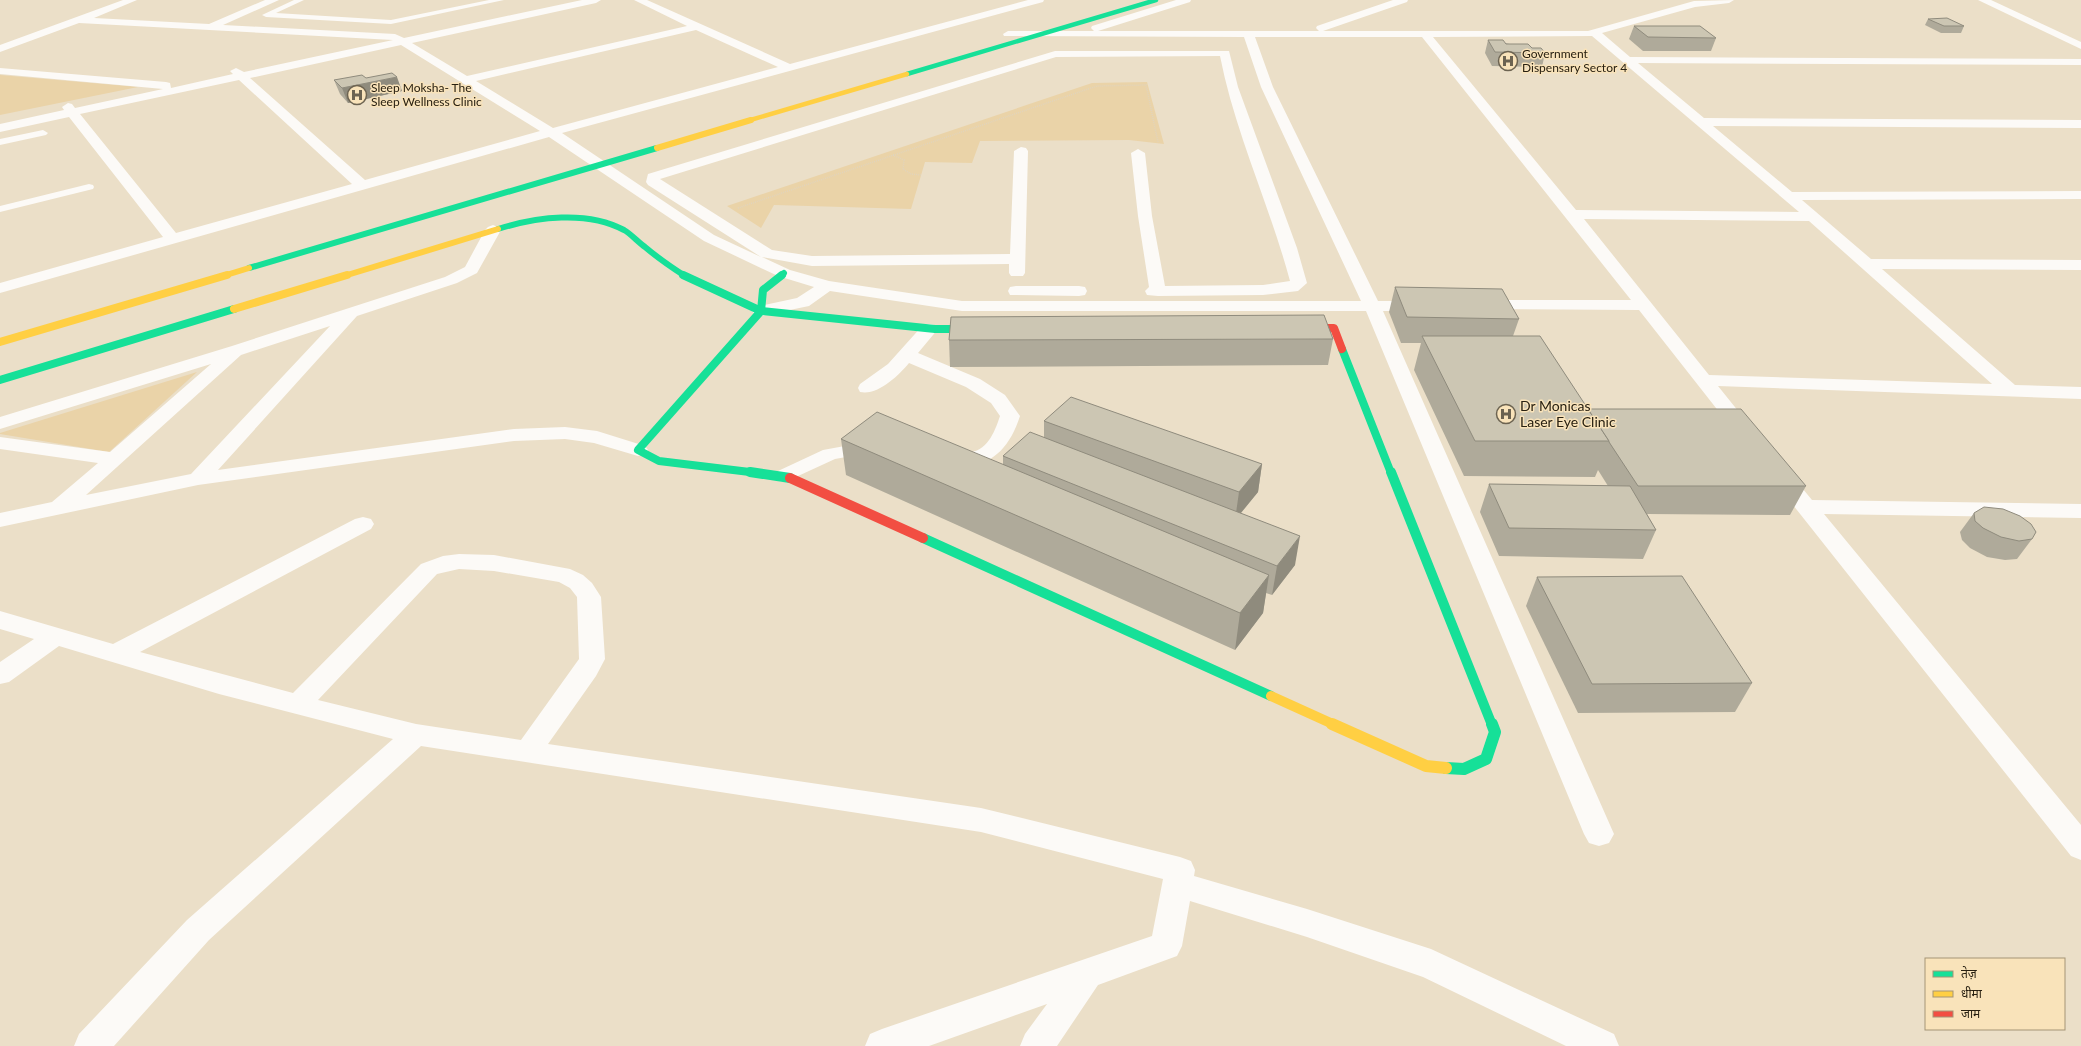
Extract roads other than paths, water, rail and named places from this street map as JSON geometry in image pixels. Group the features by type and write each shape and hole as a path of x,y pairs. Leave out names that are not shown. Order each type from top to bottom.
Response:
{"street":[{"path":"0,49 132,0"},
{"path":"208,27 274,0"},
{"path":"0,122 70,110 239,74 568,0"},
{"path":"78,20 302,32 399,39 596,0"},
{"path":"639,0 789,68"},
{"path":"0,288 551,132 1040,0"},
{"path":"0,342 596,162 1008,34 1129,0"},
{"path":"410,210 596,162 1044,34 1156,0"},
{"path":"1076,34 1186,0"},
{"path":"1304,34 1403,0"},
{"path":"1668,0 1679,8"},
{"path":"1008,34 1588,34 1694,4 1729,0"},
{"path":"1982,0 2081,46"},
{"path":"466,80 699,26"},
{"path":"1594,32 1813,217 2012,392"},
{"path":"1425,34 1572,214 1643,305 2081,847"},
{"path":"1142,291 1263,290 1292,287 1299,283 1249,87 1249,35"},
{"path":"399,39 551,132 709,238 784,273 827,286 898,298 962,306 1436,306"},
{"path":"1017,259 812,261 767,254 653,182 653,177 1055,54 1225,53 1249,87 1372,306 1599,834"},
{"path":"1626,60 2081,62"},
{"path":"0,71 167,86"},
{"path":"0,128 167,86 239,74"},
{"path":"239,74 363,186"},
{"path":"70,110 172,239"},
{"path":"1699,122 2080,125"},
{"path":"1016,306 1021,151"},
{"path":"1138,153 1145,216 1158,291"},
{"path":"1788,196 2081,196"},
{"path":"1572,214 1813,217"},
{"path":"0,380 520,222 552,217 609,223 637,240 667,265 740,303 761,310 929,329 991,329"},
{"path":"0,422 238,350 451,280 471,270 493,230"},
{"path":"1866,264 2081,265"},
{"path":"638,450 761,310 763,290 784,273"},
{"path":"761,310 803,302 827,286"},
{"path":"1016,291 1095,291"},
{"path":"1468,306 1643,305"},
{"path":"198,479 352,312"},
{"path":"0,520 198,479 514,435 565,434 597,437 638,450 659,461 784,476 1426,766 1464,769 1486,759 1495,732 1334,328 1294,328"},
{"path":"867,388 895,368 929,329"},
{"path":"58,509 238,350"},
{"path":"906,355 973,383 998,399 1010,416 1005,434 991,452 970,461 934,457"},
{"path":"1704,380 2012,392 2081,393"},
{"path":"0,443 115,459"},
{"path":"784,476 830,454 862,447 891,445"},
{"path":"1806,507 2081,511"},
{"path":"116,654 363,524"},
{"path":"298,704 428,569 439,563 474,561 562,575 573,578 585,588 589,596 592,659 587,669 527,752"},
{"path":"0,620 219,684 416,735 981,820 1180,870 1166,946 882,1046"},
{"path":"0,674 56,636"},
{"path":"91,1046 198,930 416,735"},
{"path":"1177,884 1307,923 1431,964 1602,1046"},
{"path":"1037,1046 1086,975"}],"lane":[{"path":"300,0 266,15 326,20 391,22 500,0"},
{"path":"302,32 326,20"},
{"path":"0,142 43,133"},
{"path":"0,209 89,187"}],"place":[{"name":"Government Dispensary Sector 4","path":"1508,61"},
{"name":"Sleep Moksha- The Sleep Wellness Clinic","path":"357,95"},
{"name":"Dr Monicas Laser Eye Clinic","path":"1506,414"}]}
